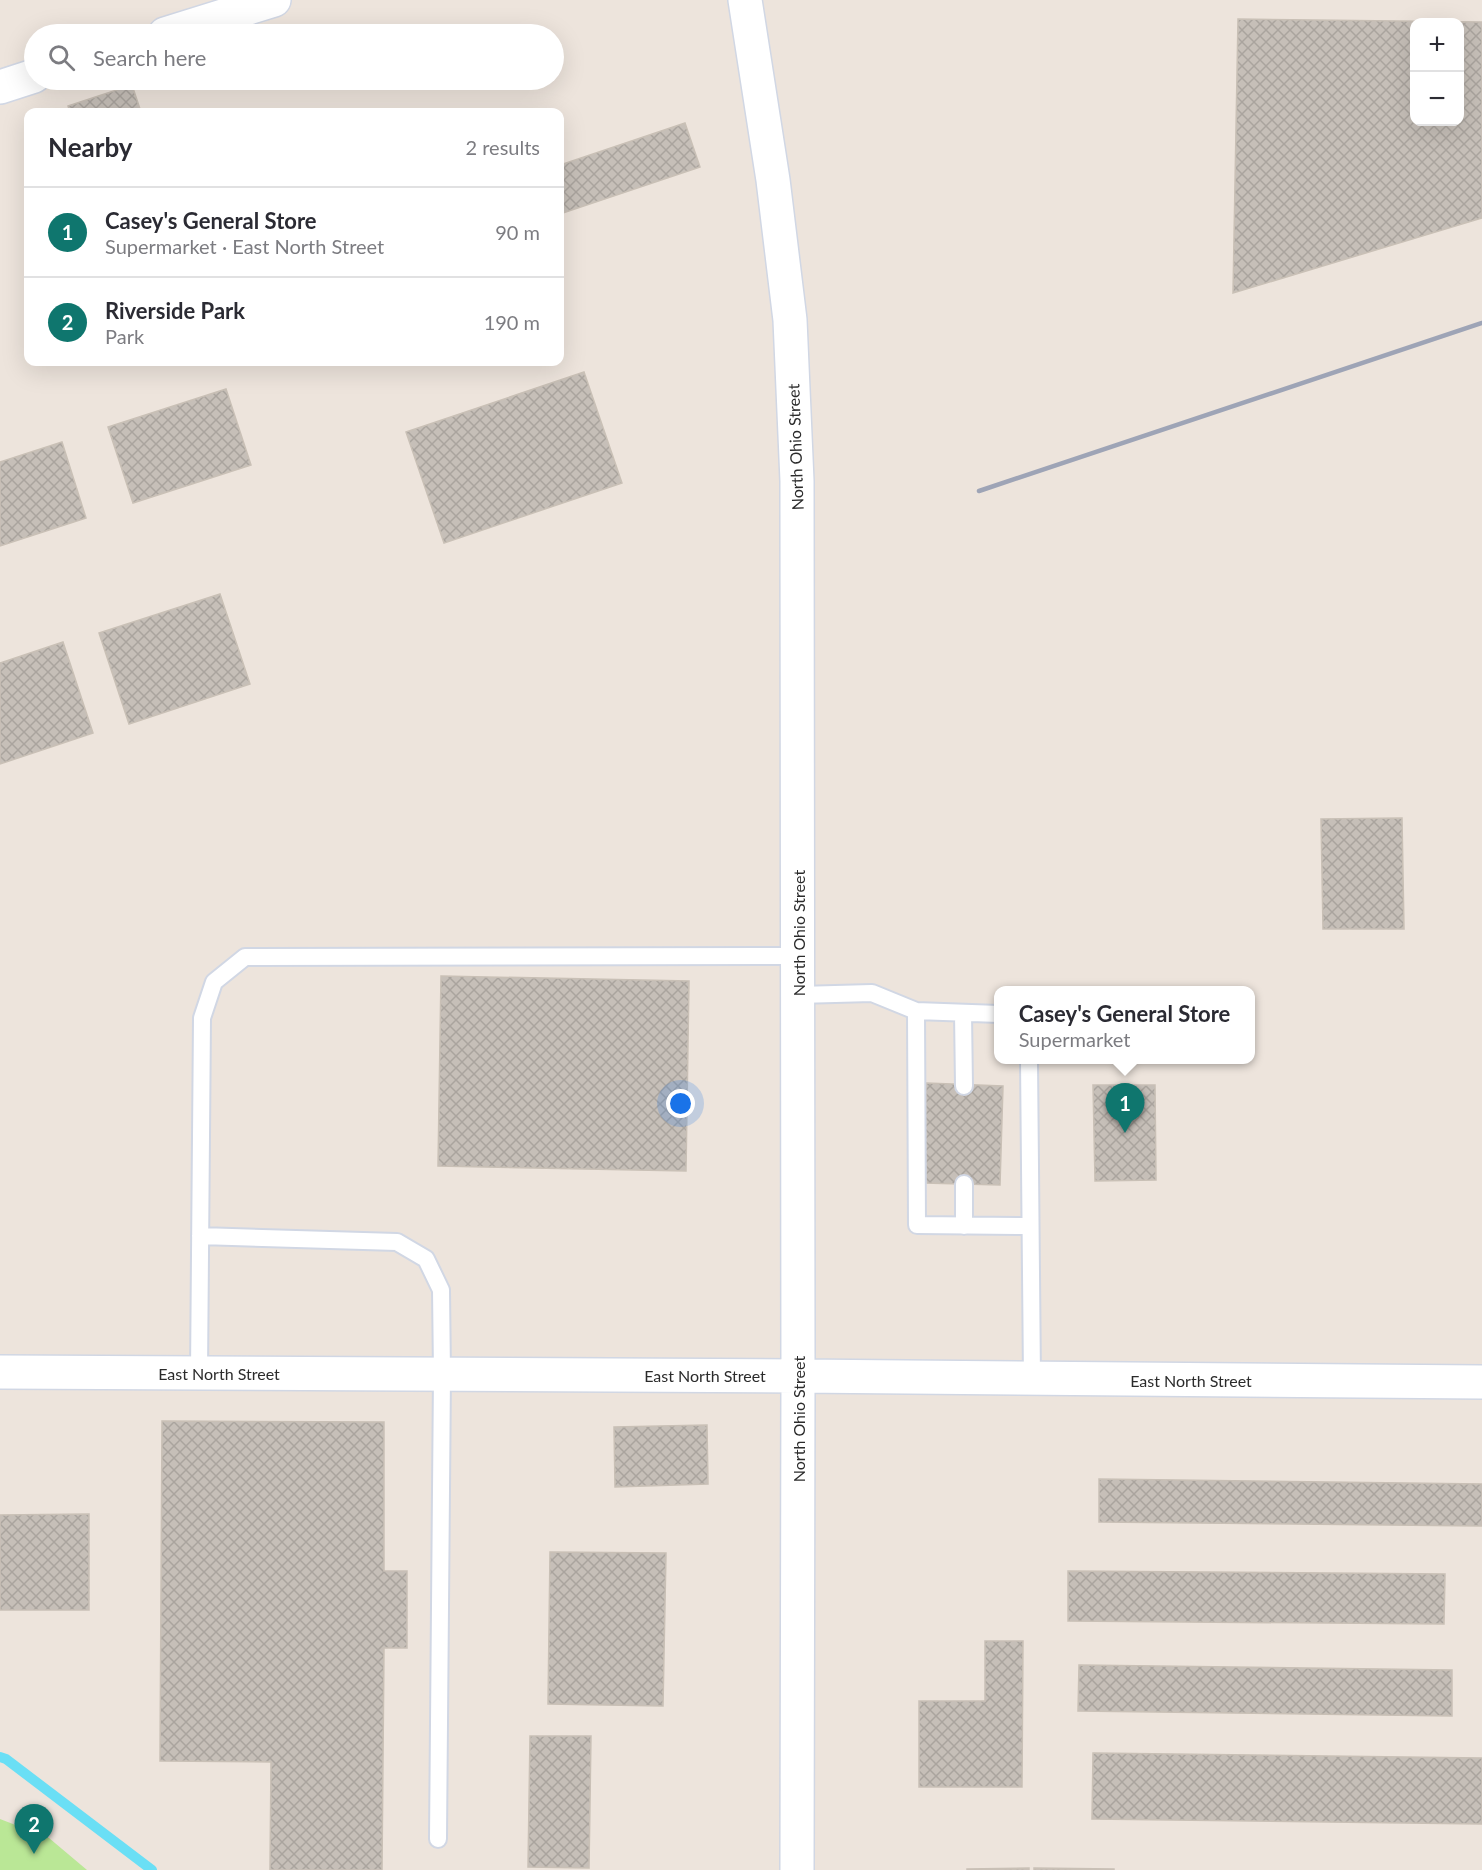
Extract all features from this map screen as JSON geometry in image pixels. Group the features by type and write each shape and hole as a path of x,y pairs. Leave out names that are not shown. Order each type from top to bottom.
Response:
{"main road":[{"path":"197,24 274,0"},
{"name":"North Ohio Street","path":"745,0 773,180 790,320 797,481 797,1870"},
{"path":"0,87 24,79"},
{"name":"East North Street","path":"0,1372 1482,1382"}],"lane":[{"path":"199,1373 202,1018 214,982 244,957 798,956"},
{"path":"798,995 872,993 916,1011 994,1014"},
{"path":"916,1011 916,1225 1029,1226"},
{"path":"963,1013 964,1086"},
{"path":"1029,1064 1032,1379"},
{"path":"964,1184 964,1226"},
{"path":"200,1236 397,1242 426,1259 441,1290 438,1839"}],"green space":[{"path":"0,1819 49,1838 87,1870 0,1870"}],"building":[{"path":"1238,19 1410,21 1410,126 1464,126 1464,22 1482,22 1482,218 1233,293"},
{"path":"117,90 134,90 140,108 69,108 68,106"},
{"path":"685,123 700,167 564,213 564,164"},
{"path":"584,372 622,483 444,543 406,432"},
{"path":"226,389 251,465 133,503 108,427"},
{"path":"62,442 86,518 0,546 0,462"},
{"path":"220,594 250,684 129,724 99,633"},
{"path":"63,642 93,733 0,764 0,663"},
{"path":"1402,818 1404,929 1323,929 1321,819"},
{"path":"441,976 689,981 686,1171 438,1166"},
{"path":"926,1083 1003,1086 1000,1185 924,1183"},
{"path":"1093,1085 1155,1085 1156,1180 1095,1181"},
{"path":"162,1421 384,1422 384,1571 407,1571 407,1648 384,1648 382,1870 270,1870 271,1762 160,1761"},
{"path":"707,1425 708,1484 615,1487 614,1427"},
{"path":"1099,1479 1482,1484 1482,1526 1099,1522"},
{"path":"89,1514 89,1610 0,1610 0,1515"},
{"path":"550,1552 666,1553 663,1706 548,1704"},
{"path":"1068,1571 1445,1574 1444,1624 1068,1621"},
{"path":"985,1641 1023,1641 1022,1787 919,1787 919,1701 985,1701"},
{"path":"1079,1665 1452,1670 1452,1716 1078,1711"},
{"path":"530,1736 591,1736 589,1868 528,1867"},
{"path":"1093,1753 1482,1758 1482,1824 1092,1819"},
{"path":"1029,1868 1029,1870 967,1870 967,1869"},
{"path":"1034,1868 1114,1869 1114,1870 1034,1870"}],"waterway":[{"path":"0,1757 6,1759 152,1870"}],"railway":[{"path":"979,491 1482,323"}],"place":[{"name":"Casey's General Store","path":"1125,1133"},
{"name":"Riverside Park","path":"34,1854"}]}
